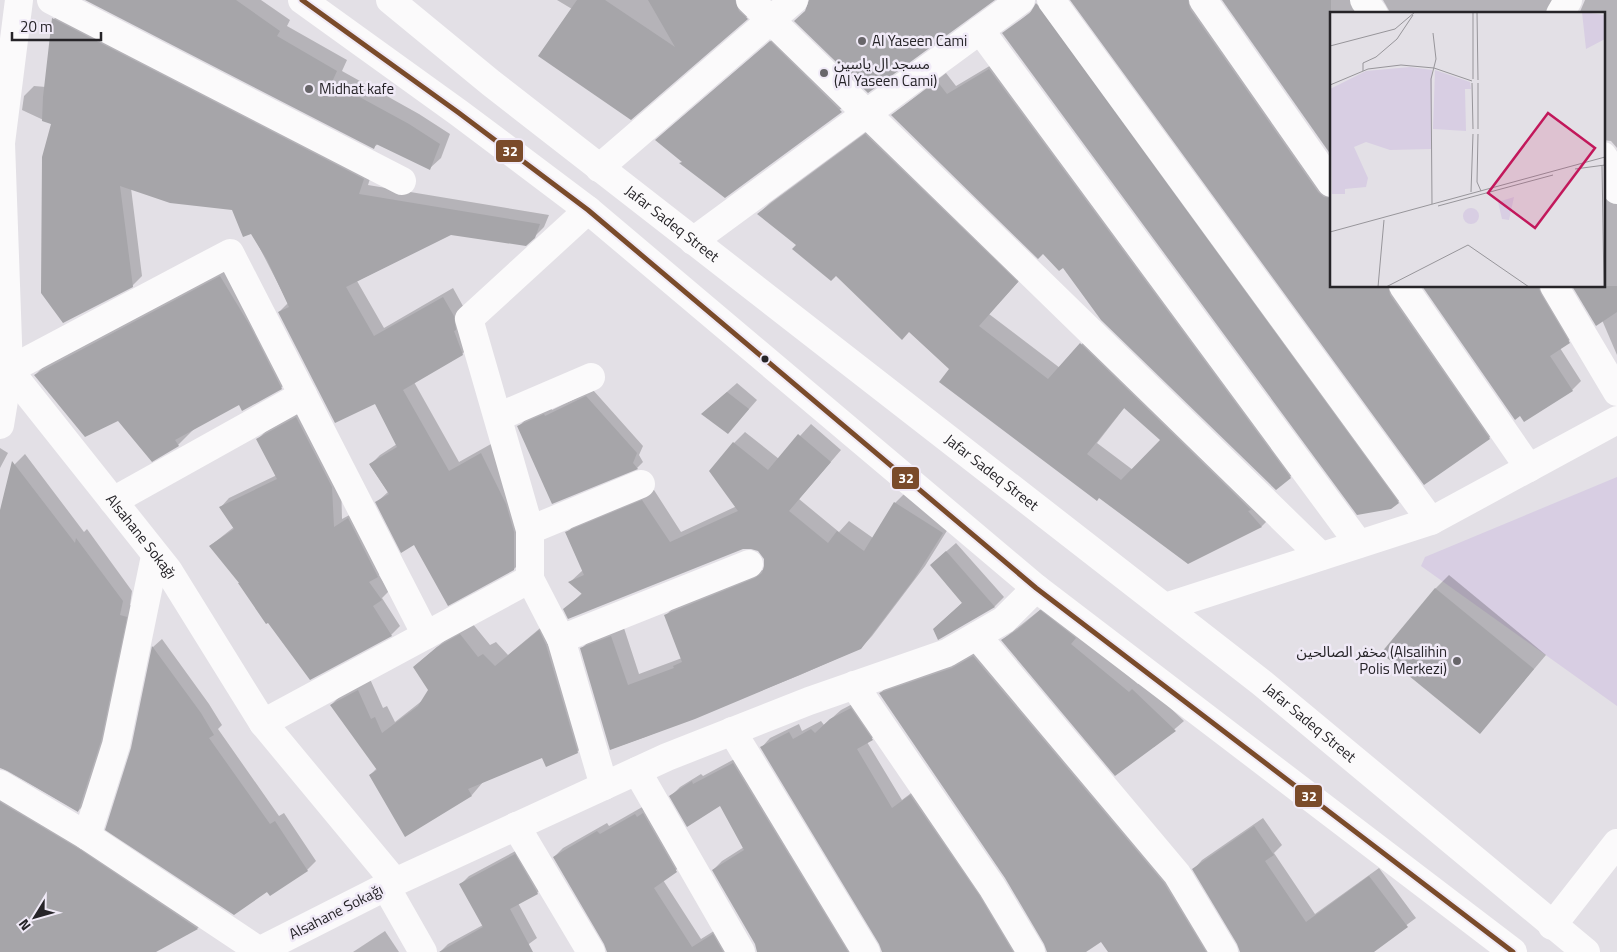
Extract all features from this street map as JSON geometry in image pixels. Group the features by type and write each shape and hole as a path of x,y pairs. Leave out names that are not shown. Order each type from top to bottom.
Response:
{"street":[{"path":"0,425 4,368 1,144 19,0"},
{"path":"50,0 402,181"},
{"path":"302,0 459,113 588,210 1036,588 1513,952"},
{"name":"Jafar Sadeq Street","path":"390,0 599,168 1262,683 1552,926 1586,952"},
{"path":"750,0 1321,556"},
{"path":"599,168 794,0"},
{"path":"693,241 1021,0"},
{"path":"1051,0 1431,521"},
{"path":"1203,0 1330,182"},
{"path":"1364,0 1373,12"},
{"path":"1561,12 1568,0"},
{"path":"980,30 1359,544"},
{"path":"1604,158 1609,165 1617,190"},
{"path":"588,210 469,319 530,530 530,579 562,639 604,786"},
{"path":"4,368 230,253 426,635"},
{"path":"1404,288 1529,468"},
{"path":"1555,288 1617,392"},
{"name":"Alsahane Sokağı","path":"4,368 168,570 264,723 390,885 260,951"},
{"path":"498,417 591,377"},
{"path":"113,501 303,395"},
{"path":"1164,607 1431,521 1617,420"},
{"path":"530,530 640,484"},
{"path":"87,836 116,744 155,556"},
{"path":"562,639 749,564"},
{"path":"264,723 530,579"},
{"path":"423,952 390,885 637,771 732,731 854,684 947,653 1004,620 1036,588"},
{"path":"977,636 1176,874 1224,952"},
{"path":"854,684 992,887 1032,952"},
{"path":"732,731 866,952"},
{"path":"637,771 741,952"},
{"path":"0,784 87,836 260,951"},
{"path":"516,826 591,952"},
{"path":"1552,926 1617,843"}],"shaded area":[{"path":"1617,477 1617,706 1421,566 1425,557"}],"building":[{"path":"85,0 236,0 280,31 277,36 337,71 332,82 409,124 440,144 430,170 376,144 374,149"},
{"path":"577,0 605,0 675,47 648,0 735,0 739,11 748,19 631,120 538,56"},
{"name":"Al Yaseen Cami","path":"809,0 995,0 868,93 794,21 805,11"},
{"path":"1070,0 1188,0 1190,9 1318,192 1324,197 1330,198 1330,288 1388,288 1390,295 1490,439 1424,485"},
{"path":"1222,0 1331,0 1330,154"},
{"path":"1036,3 1399,503 1391,509 1357,515 1002,33 1030,13"},
{"path":"52,18 364,179 359,194 540,224 535,238 526,246 451,235 346,287 374,336 443,297 454,316 456,330 454,331 463,355 403,390 449,471 481,453 506,504 514,532 514,570 448,606 414,545 401,553 375,502 389,494 369,464 397,447 375,404 335,423 278,312 289,307 267,260 251,234 243,237 232,210 170,203 120,186 133,287 63,323 41,293 42,157 51,124 42,121"},
{"path":"770,41 842,112 725,198 679,163 682,162 655,140"},
{"path":"989,69 1291,478 1276,490 1101,320 1063,268 1059,271 1043,254 1038,259 891,115 937,81 947,94"},
{"path":"865,134 1018,282 979,326 1048,379 1080,343 1251,510 1248,511 1262,527 1188,564 1099,498 1097,501 939,382 949,369 909,332 902,340 836,276 831,281 792,249 796,245 757,214","holes":["1124,408 1160,440 1121,480 1087,454"]},
{"path":"220,276 249,324 282,389 242,411 239,405 175,440 179,446 152,462 118,421 85,437 34,375"},
{"path":"1617,286 1617,312 1596,326 1573,288"},
{"path":"1423,288 1539,288 1570,343 1550,356 1573,391 1524,422 1520,416 1515,420"},
{"path":"727,392 749,409 728,434 701,414"},
{"path":"586,396 637,453 633,463 638,469 552,504 517,426 544,414 545,416"},
{"path":"296,417 332,487 334,527 348,518 378,577 369,582 382,600 373,606 392,636 310,680 268,623 266,624 239,583 209,546 234,529 219,507 277,479 256,439"},
{"path":"798,434 831,462 789,511 828,543 837,531 864,551 894,502 943,533 914,579 861,649 695,719 610,750 580,648 611,636 628,685 674,668 673,666 682,662 664,615 755,578 762,573 764,559 758,551 743,549 568,619 563,609 582,594 568,582 584,575 565,532 642,500 670,542 738,511 709,471 733,442 768,470"},
{"path":"12,461 75,543 76,538 123,601 120,615 127,617 101,741 78,812 0,768 0,510"},
{"path":"946,551 995,607 938,640 933,629 962,603 930,565"},
{"name":"مخفر الصالحين (Alsalihin Polis Merkezi)","path":"1435,588 1534,669 1480,734 1381,653"},
{"path":"1040,610 1076,638 1071,644 1129,692 1132,689 1176,731 1115,776 1001,640 1017,630"},
{"path":"539,630 546,645 578,753 546,767 542,758 468,789 472,796 405,837 369,775 377,770 330,705 358,690 371,719 375,717 382,733 418,706 428,690 413,667 437,647 460,634 478,657 483,654 495,666"},
{"path":"152,646 201,713 214,735 209,738 270,824 275,821 308,871 270,896 267,892 234,915 105,830 131,748"},
{"path":"973,656 1164,883 1206,952 1108,952 1101,942 1086,952 1047,952 1005,878 879,693 952,668"},
{"path":"851,708 873,740 857,749 892,808 910,795 979,895 1013,952 882,952 879,944 760,747 789,732 793,739 811,729 815,733 830,719"},
{"path":"733,763 848,952 757,952 755,944 712,870 744,850 720,806 687,827 669,796 692,781 693,784"},
{"path":"0,802 79,849 198,929 156,952 0,952"},
{"path":"643,813 677,872 654,888 692,947 713,934 723,952 607,952 553,857 597,831 600,834 635,814 637,817"},
{"path":"1254,826 1274,855 1265,861 1306,922 1369,876 1408,927 1374,952 1240,952 1192,869"},
{"path":"515,854 538,894 510,909 533,952 439,952 483,927 459,884"}],"transit line":[{"name":"32","path":"302,0 459,113 588,210 1036,588 1513,952"}],"place":[{"name":"Al Yaseen Cami","path":"862,41"},
{"name":"مسجد ال ياسين (Al Yaseen Cami)","path":"824,73"},
{"name":"Midhat kafe","path":"309,89"},
{"name":"مخفر الصالحين (Alsalihin Polis Merkezi)","path":"1457,661"}]}
